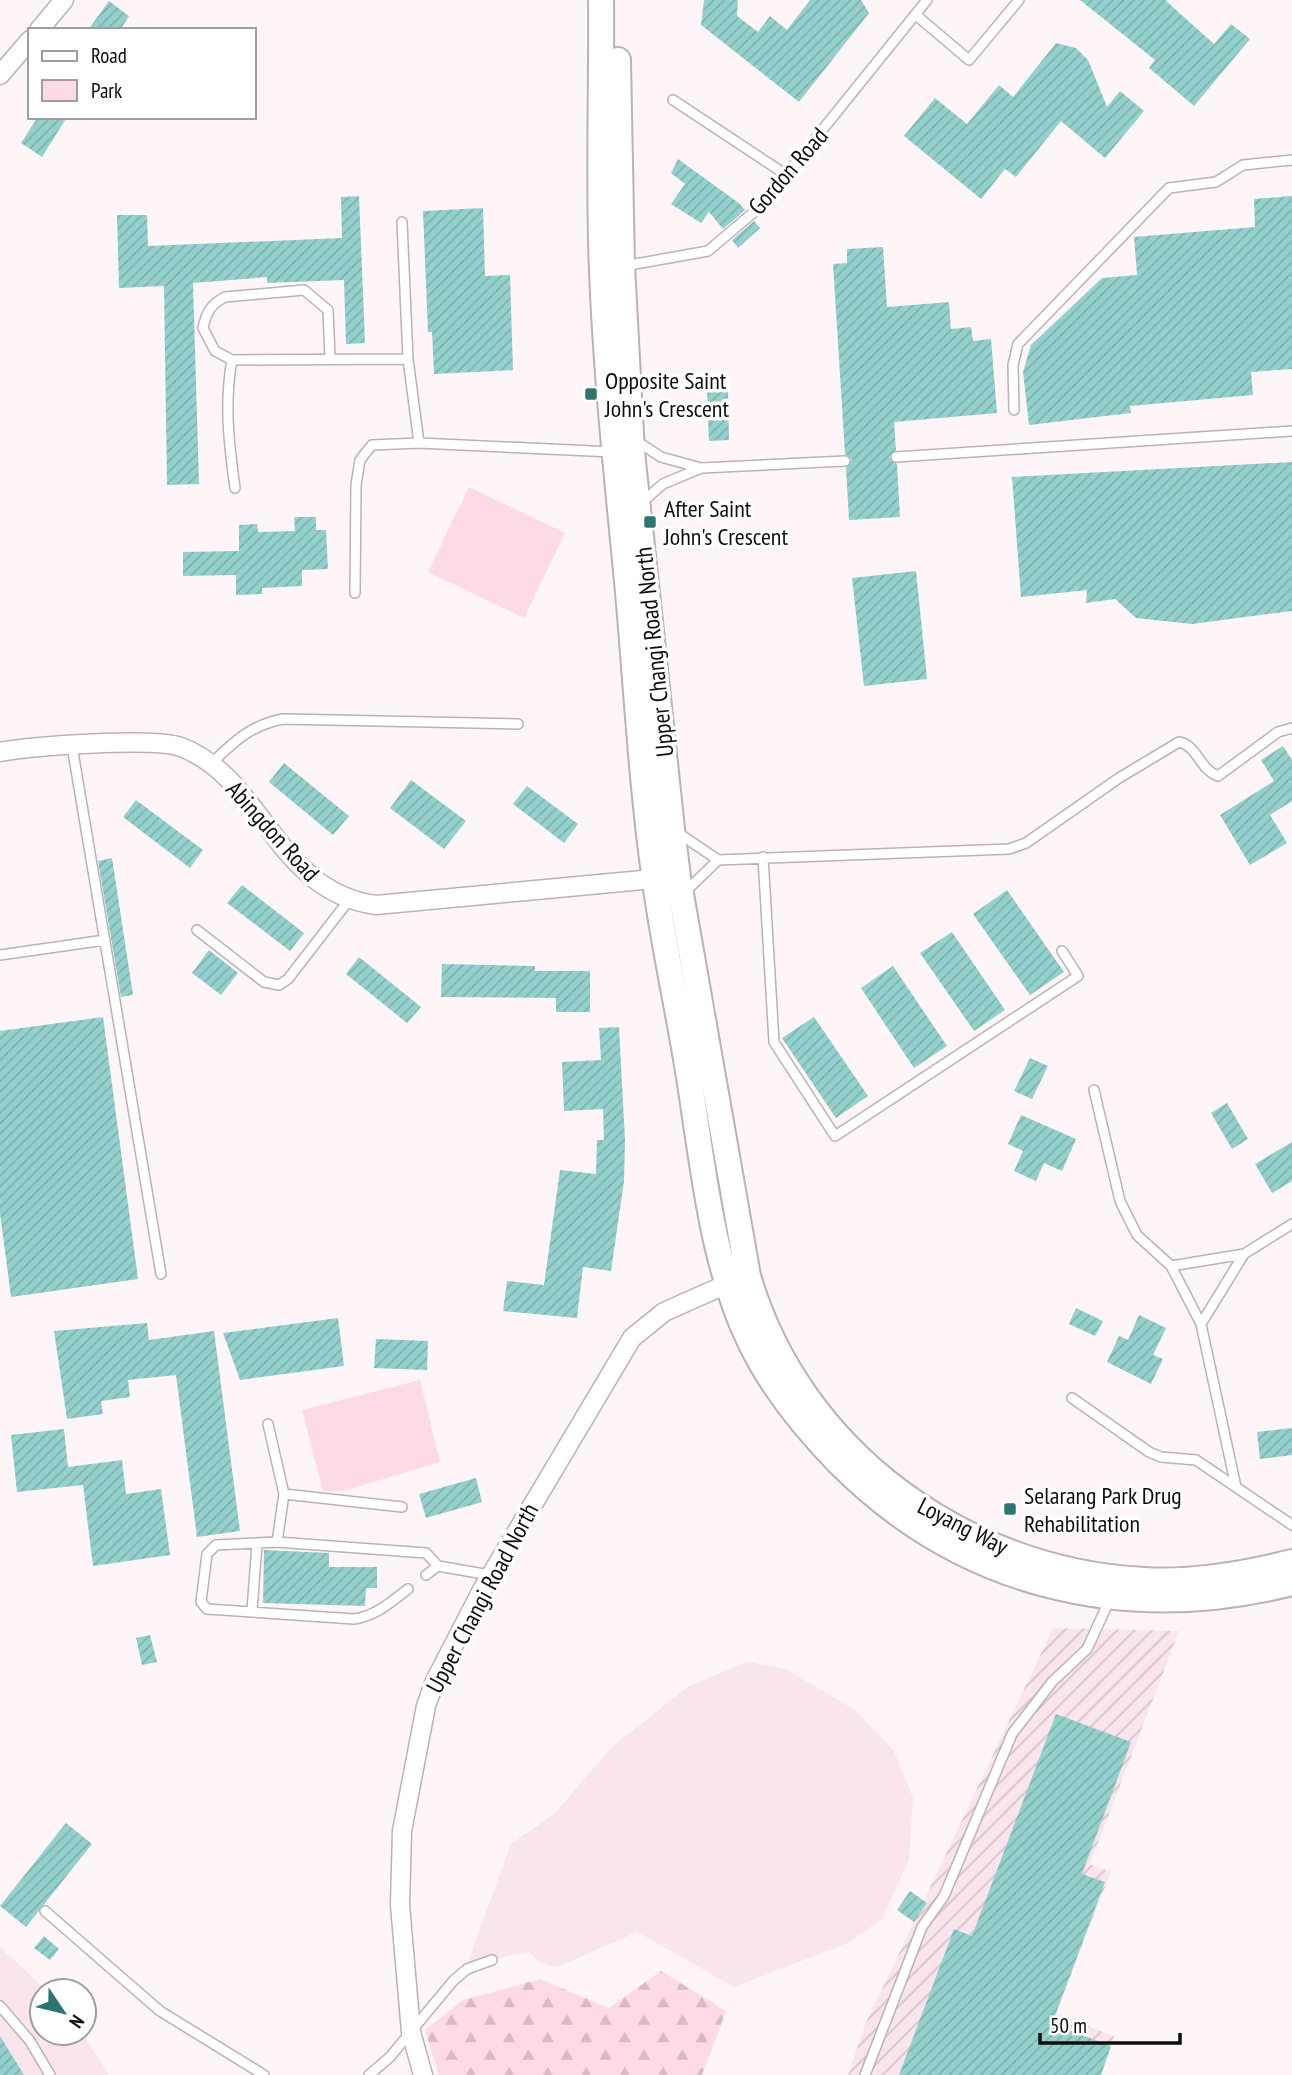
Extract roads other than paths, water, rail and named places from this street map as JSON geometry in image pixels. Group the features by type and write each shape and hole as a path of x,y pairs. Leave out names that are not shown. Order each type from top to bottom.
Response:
{"street":[{"path":"41,28 64,0"},
{"name":"Upper Changi Road North","path":"601,0 612,268 626,447 671,884 738,1280 740,1318"},
{"name":"Upper Changi Road North","path":"612,268 617,0"},
{"path":"0,75 28,42"},
{"name":"Upper Changi Road North","path":"626,447 638,506 673,829 671,884"},
{"name":"Abingdon Road","path":"0,752 72,746 159,744 181,747 228,780 301,869 322,886 349,900 376,905 671,884"},
{"name":"Upper Changi Road North","path":"423,2075 411,2032 400,1906 404,1819 426,1706 435,1681 490,1576 632,1338 664,1312 738,1280"},
{"name":"Loyang Way","path":"738,1280 761,1315 787,1367 833,1433 894,1489 957,1527 1009,1552 1069,1570 1111,1577 1147,1580 1224,1576 1292,1562"},
{"name":"Loyang Way","path":"740,1318 768,1374 795,1414 854,1478 891,1509 973,1560 1043,1584 1111,1598 1198,1599 1292,1583"}],"lane":[{"name":"Gordon Road","path":"612,268 708,251 761,206 788,176 928,0"},
{"path":"916,15 970,60 1019,0"},
{"path":"673,100 788,176"},
{"path":"1014,411 1013,365 1018,344 1168,188 1216,182 1243,165 1292,160"},
{"path":"401,222 408,359 419,443"},
{"path":"330,358 328,310 304,290 239,293 214,302 203,328 215,351 232,360 408,359"},
{"path":"232,360 226,391 227,428 235,488"},
{"path":"896,457 1292,431"},
{"path":"355,593 356,485 360,460 372,445 419,443 626,447 649,451 701,468"},
{"path":"638,506 663,484 701,468 845,461"},
{"path":"210,765 237,738 261,723 283,719 519,724"},
{"path":"671,884 718,860 1009,849 1026,843 1119,778 1179,742 1189,747 1209,773 1218,776 1278,732 1292,728"},
{"path":"72,746 161,1274"},
{"path":"673,829 718,860"},
{"path":"763,857 774,1042 835,1136 1078,976 1062,951"},
{"path":"197,930 264,982 279,985 288,979 349,900"},
{"path":"0,955 105,940"},
{"path":"1094,1090 1120,1201 1137,1235 1171,1266 1200,1324 1236,1487"},
{"path":"1171,1266 1244,1254 1292,1224"},
{"path":"1200,1324 1244,1254"},
{"path":"1072,1398 1149,1452 1161,1457 1196,1460 1292,1525"},
{"path":"268,1424 284,1494 277,1542"},
{"path":"284,1494 402,1507"},
{"path":"408,1589 367,1617 354,1619 207,1609 201,1602 207,1554 211,1548 277,1542 426,1553 438,1566 490,1576"},
{"path":"252,1610 257,1544"},
{"path":"426,1575 438,1566"},
{"path":"864,2075 922,1927 944,1896 1012,1734 1052,1682 1087,1650 1111,1598"},
{"path":"45,1911 160,2011 264,2075"},
{"path":"369,2075 411,2032 453,1981 467,1969 492,1960"},
{"path":"0,2006 30,2041 50,2075"}],"place":[{"name":"Opposite Saint John's Crescent","path":"591,394"},
{"name":"After Saint John's Crescent","path":"650,522"},
{"name":"Selarang Park Drug Rehabilitation","path":"1010,1509"}]}
